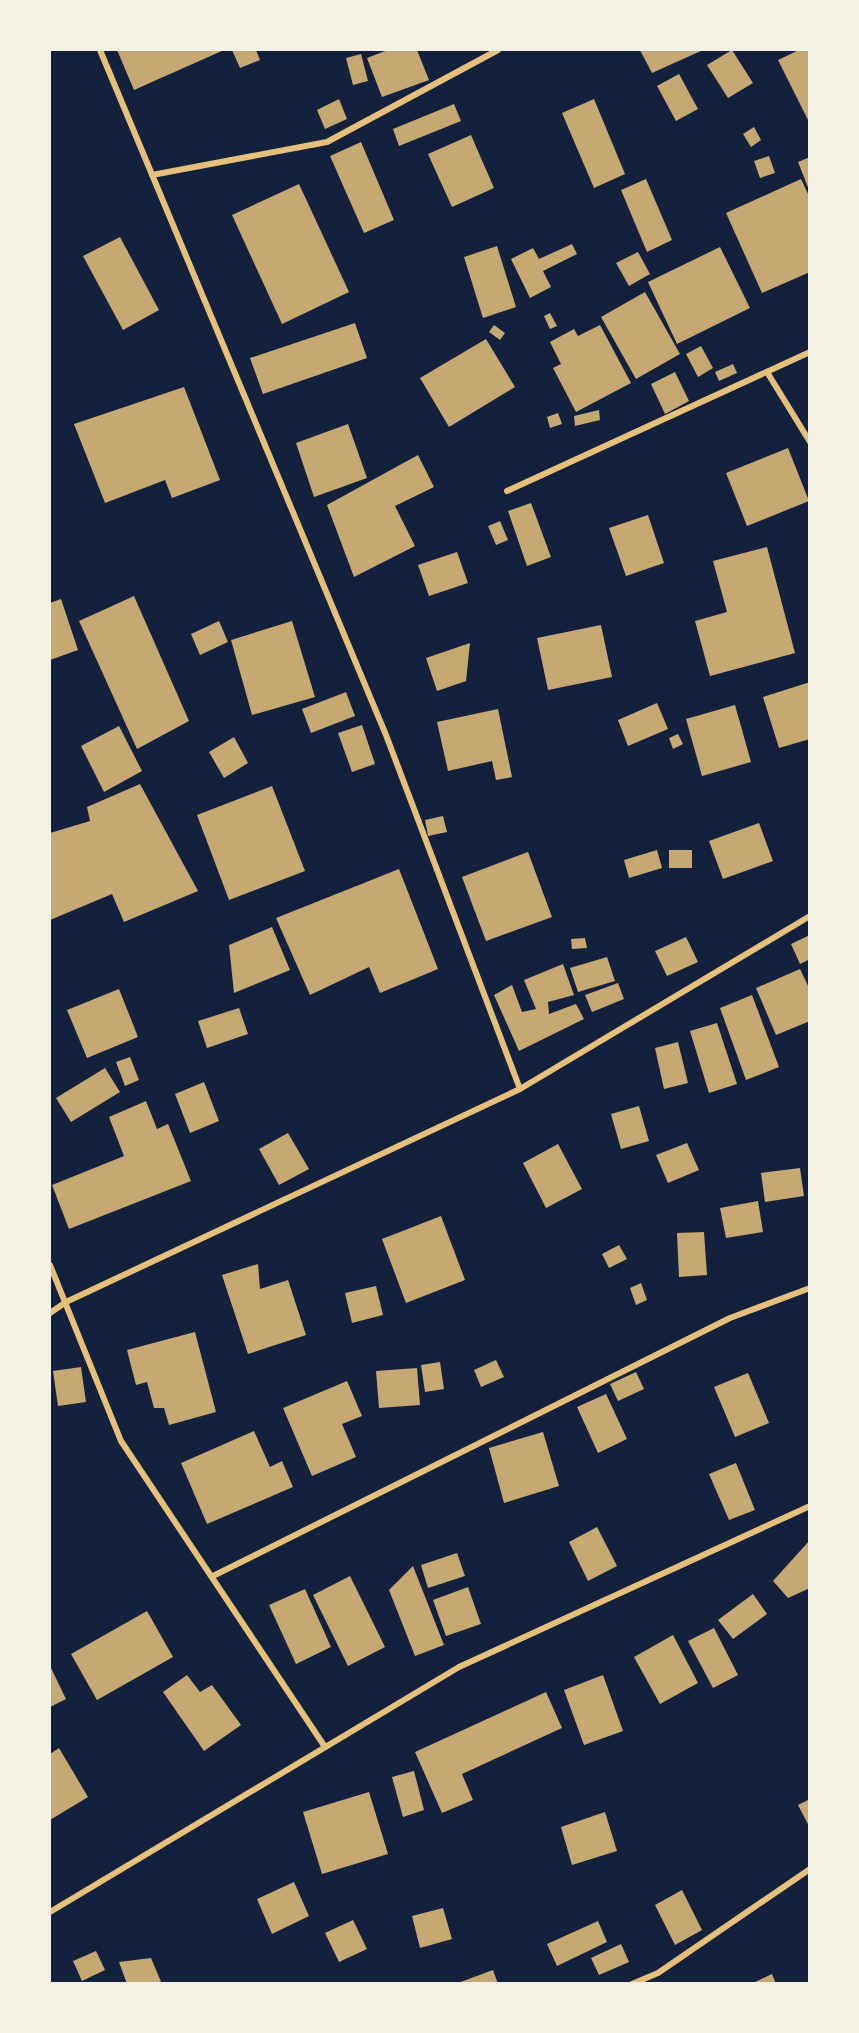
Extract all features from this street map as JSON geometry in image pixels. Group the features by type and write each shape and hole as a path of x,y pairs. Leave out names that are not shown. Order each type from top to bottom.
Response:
{"street":[{"path":"100,50 386,735 520,1089"},
{"path":"153,175 327,142 498,50"},
{"path":"507,491 810,352"},
{"path":"767,372 810,442"},
{"path":"50,1313 66,1302 520,1089 810,916"},
{"path":"50,1265 121,1441 325,1747"},
{"path":"213,1576 730,1318 810,1288"},
{"path":"50,1912 459,1667 810,1506"},
{"path":"632,1983 658,1973 810,1869"}],"building":[{"path":"117,50 224,50 134,90"},
{"path":"232,50 256,50 260,60 240,68"},
{"path":"388,50 417,50 429,80 382,97 367,58"},
{"path":"640,50 703,50 652,73"},
{"path":"732,50 753,83 728,98 707,65"},
{"path":"799,50 810,50 810,124 778,60"},
{"path":"361,54 368,81 353,85 346,58"},
{"path":"679,74 698,109 676,121 657,86"},
{"path":"339,99 347,119 325,129 317,110"},
{"path":"594,99 625,174 594,188 562,113"},
{"path":"454,104 461,121 399,146 393,129"},
{"path":"754,127 761,140 751,147 743,134"},
{"path":"471,135 494,188 452,207 428,154"},
{"path":"361,142 394,220 364,233 330,156"},
{"path":"769,156 775,173 760,178 754,161"},
{"path":"810,157 810,190 809,190 798,162"},
{"path":"646,179 672,240 647,252 621,190"},
{"path":"801,179 810,198 810,272 762,293 726,213"},
{"path":"299,184 349,292 282,324 232,215"},
{"path":"120,237 159,310 123,330 83,256"},
{"path":"572,244 577,254 543,271 551,287 530,298 511,259 533,248 539,259"},
{"path":"497,246 516,307 483,318 464,257"},
{"path":"720,247 750,308 677,344 648,282"},
{"path":"638,252 650,274 629,286 616,263"},
{"path":"645,292 680,354 636,379 601,317"},
{"path":"550,313 557,326 550,329 544,316"},
{"path":"355,323 367,358 263,394 250,358"},
{"path":"494,325 505,333 500,340 489,332"},
{"path":"600,325 631,383 576,412 553,368 561,364 550,342 574,329 578,336"},
{"path":"486,339 515,387 449,427 420,378"},
{"path":"701,346 713,368 698,377 686,354"},
{"path":"733,364 737,373 719,381 715,372"},
{"path":"675,372 689,401 665,414 651,384"},
{"path":"184,387 220,480 172,498 165,480 105,503 74,424"},
{"path":"599,410 600,420 575,426 574,416"},
{"path":"558,413 562,424 550,428 547,417"},
{"path":"348,424 367,478 314,497 296,443"},
{"path":"788,448 809,501 747,526 726,473"},
{"path":"418,455 434,487 395,506 415,546 354,577 327,505"},
{"path":"531,503 551,557 527,566 508,511"},
{"path":"648,515 664,563 626,576 609,528"},
{"path":"500,521 508,540 496,545 488,526"},
{"path":"767,547 795,653 710,676 695,621 727,612 713,561"},
{"path":"457,552 468,583 429,596 418,565"},
{"path":"134,596 189,721 137,749 79,621"},
{"path":"61,599 78,650 50,660 50,603"},
{"path":"219,621 228,642 200,655 191,634"},
{"path":"292,621 315,697 252,715 231,640"},
{"path":"601,625 612,677 548,690 537,638"},
{"path":"470,643 466,681 437,691 426,658"},
{"path":"810,682 810,739 779,748 763,697"},
{"path":"346,692 355,716 311,733 302,709"},
{"path":"657,703 668,729 628,746 618,720"},
{"path":"735,705 751,762 702,776 686,719"},
{"path":"498,709 512,777 496,780 492,761 448,771 437,722"},
{"path":"362,725 375,764 352,772 338,733"},
{"path":"119,726 142,771 104,792 81,746"},
{"path":"678,734 683,744 673,749 669,738"},
{"path":"234,737 248,763 224,778 209,752"},
{"path":"140,784 198,891 124,922 112,894 50,920 50,833 90,821 87,807"},
{"path":"272,786 305,871 229,900 197,815"},
{"path":"443,816 447,832 428,836 425,820"},
{"path":"759,823 773,861 723,879 709,841"},
{"path":"657,850 662,868 629,878 624,860"},
{"path":"669,850 692,850 692,868 669,868"},
{"path":"528,852 552,917 486,941 462,877"},
{"path":"399,869 438,969 380,993 369,967 310,995 276,918"},
{"path":"272,927 290,970 234,993 229,945"},
{"path":"810,935 810,959 800,964 791,944"},
{"path":"686,937 698,962 667,976 655,951"},
{"path":"585,938 587,948 572,949 571,939"},
{"path":"607,957 615,981 578,992 570,968"},
{"path":"563,964 574,995 548,1002 549,1014 576,1004 584,1019 519,1051 494,995 512,985 522,1012 536,1009 524,980"},
{"path":"800,969 810,990 810,1021 776,1035 756,988"},
{"path":"618,983 624,999 592,1012 585,995"},
{"path":"119,989 138,1037 87,1058 67,1010"},
{"path":"752,995 779,1067 746,1080 720,1008"},
{"path":"239,1008 248,1034 207,1048 198,1021"},
{"path":"717,1023 737,1084 709,1093 690,1031"},
{"path":"678,1042 688,1083 664,1089 655,1048"},
{"path":"130,1057 139,1080 125,1086 116,1062"},
{"path":"105,1068 120,1092 71,1122 56,1098"},
{"path":"204,1082 219,1121 190,1133 175,1094"},
{"path":"146,1101 157,1129 168,1124 191,1181 69,1229 52,1185 124,1156 109,1117"},
{"path":"639,1106 649,1141 621,1149 611,1114"},
{"path":"288,1133 309,1169 279,1185 259,1149"},
{"path":"687,1143 699,1170 668,1183 656,1155"},
{"path":"558,1144 582,1189 546,1208 523,1163"},
{"path":"800,1168 804,1196 765,1202 761,1173"},
{"path":"758,1201 763,1232 726,1238 720,1208"},
{"path":"441,1216 465,1280 406,1303 382,1239"},
{"path":"704,1232 707,1275 679,1277 677,1233"},
{"path":"619,1245 627,1259 609,1268 602,1254"},
{"path":"258,1264 260,1289 288,1280 306,1335 248,1354 222,1275"},
{"path":"641,1283 647,1300 636,1305 630,1288"},
{"path":"376,1286 383,1315 352,1323 345,1293"},
{"path":"195,1332 216,1412 169,1425 164,1408 154,1408 147,1382 136,1385 127,1350"},
{"path":"496,1360 504,1377 481,1387 474,1370"},
{"path":"440,1362 444,1389 425,1392 421,1365"},
{"path":"81,1367 86,1402 58,1406 53,1371"},
{"path":"417,1368 420,1405 379,1408 376,1371"},
{"path":"636,1372 644,1389 618,1401 610,1384"},
{"path":"748,1373 769,1423 735,1437 714,1387"},
{"path":"347,1381 362,1416 342,1424 356,1457 312,1476 283,1408"},
{"path":"606,1394 627,1439 598,1453 577,1407"},
{"path":"254,1431 270,1467 282,1461 293,1487 207,1524 181,1463"},
{"path":"543,1432 559,1486 504,1503 489,1448"},
{"path":"736,1463 755,1510 729,1520 709,1474"},
{"path":"597,1527 617,1566 588,1581 569,1542"},
{"path":"810,1540 810,1588 788,1598 773,1581"},
{"path":"457,1553 465,1576 428,1588 421,1565"},
{"path":"413,1566 444,1645 415,1656 389,1590"},
{"path":"350,1576 385,1647 348,1666 313,1595"},
{"path":"468,1587 481,1624 446,1636 433,1600"},
{"path":"305,1589 331,1647 296,1664 269,1605"},
{"path":"753,1594 767,1614 733,1639 718,1620"},
{"path":"147,1611 173,1657 97,1700 71,1654"},
{"path":"714,1628 738,1675 713,1688 688,1641"},
{"path":"673,1635 698,1683 660,1704 634,1657"},
{"path":"50,1669 66,1699 50,1707"},
{"path":"187,1675 200,1692 212,1685 241,1725 204,1751 163,1692"},
{"path":"603,1675 623,1731 584,1745 564,1690"},
{"path":"546,1692 562,1728 462,1774 473,1800 442,1813 415,1752"},
{"path":"59,1748 88,1797 50,1820 50,1754"},
{"path":"414,1771 424,1810 403,1817 392,1777"},
{"path":"369,1792 388,1854 322,1874 303,1812"},
{"path":"810,1799 810,1828 798,1805"},
{"path":"605,1812 617,1851 572,1865 561,1827"},
{"path":"294,1882 309,1916 272,1934 257,1899"},
{"path":"682,1890 702,1930 675,1945 655,1905"},
{"path":"443,1908 452,1939 420,1948 412,1916"},
{"path":"353,1920 367,1949 339,1962 325,1933"},
{"path":"598,1921 607,1942 557,1966 547,1944"},
{"path":"621,1944 629,1962 599,1975 591,1958"},
{"path":"96,1951 105,1970 82,1981 73,1961"},
{"path":"151,1958 162,1984 127,1984 119,1962"},
{"path":"493,1970 498,1984 458,1984 458,1983"},
{"path":"772,1974 776,1984 751,1984"}]}
